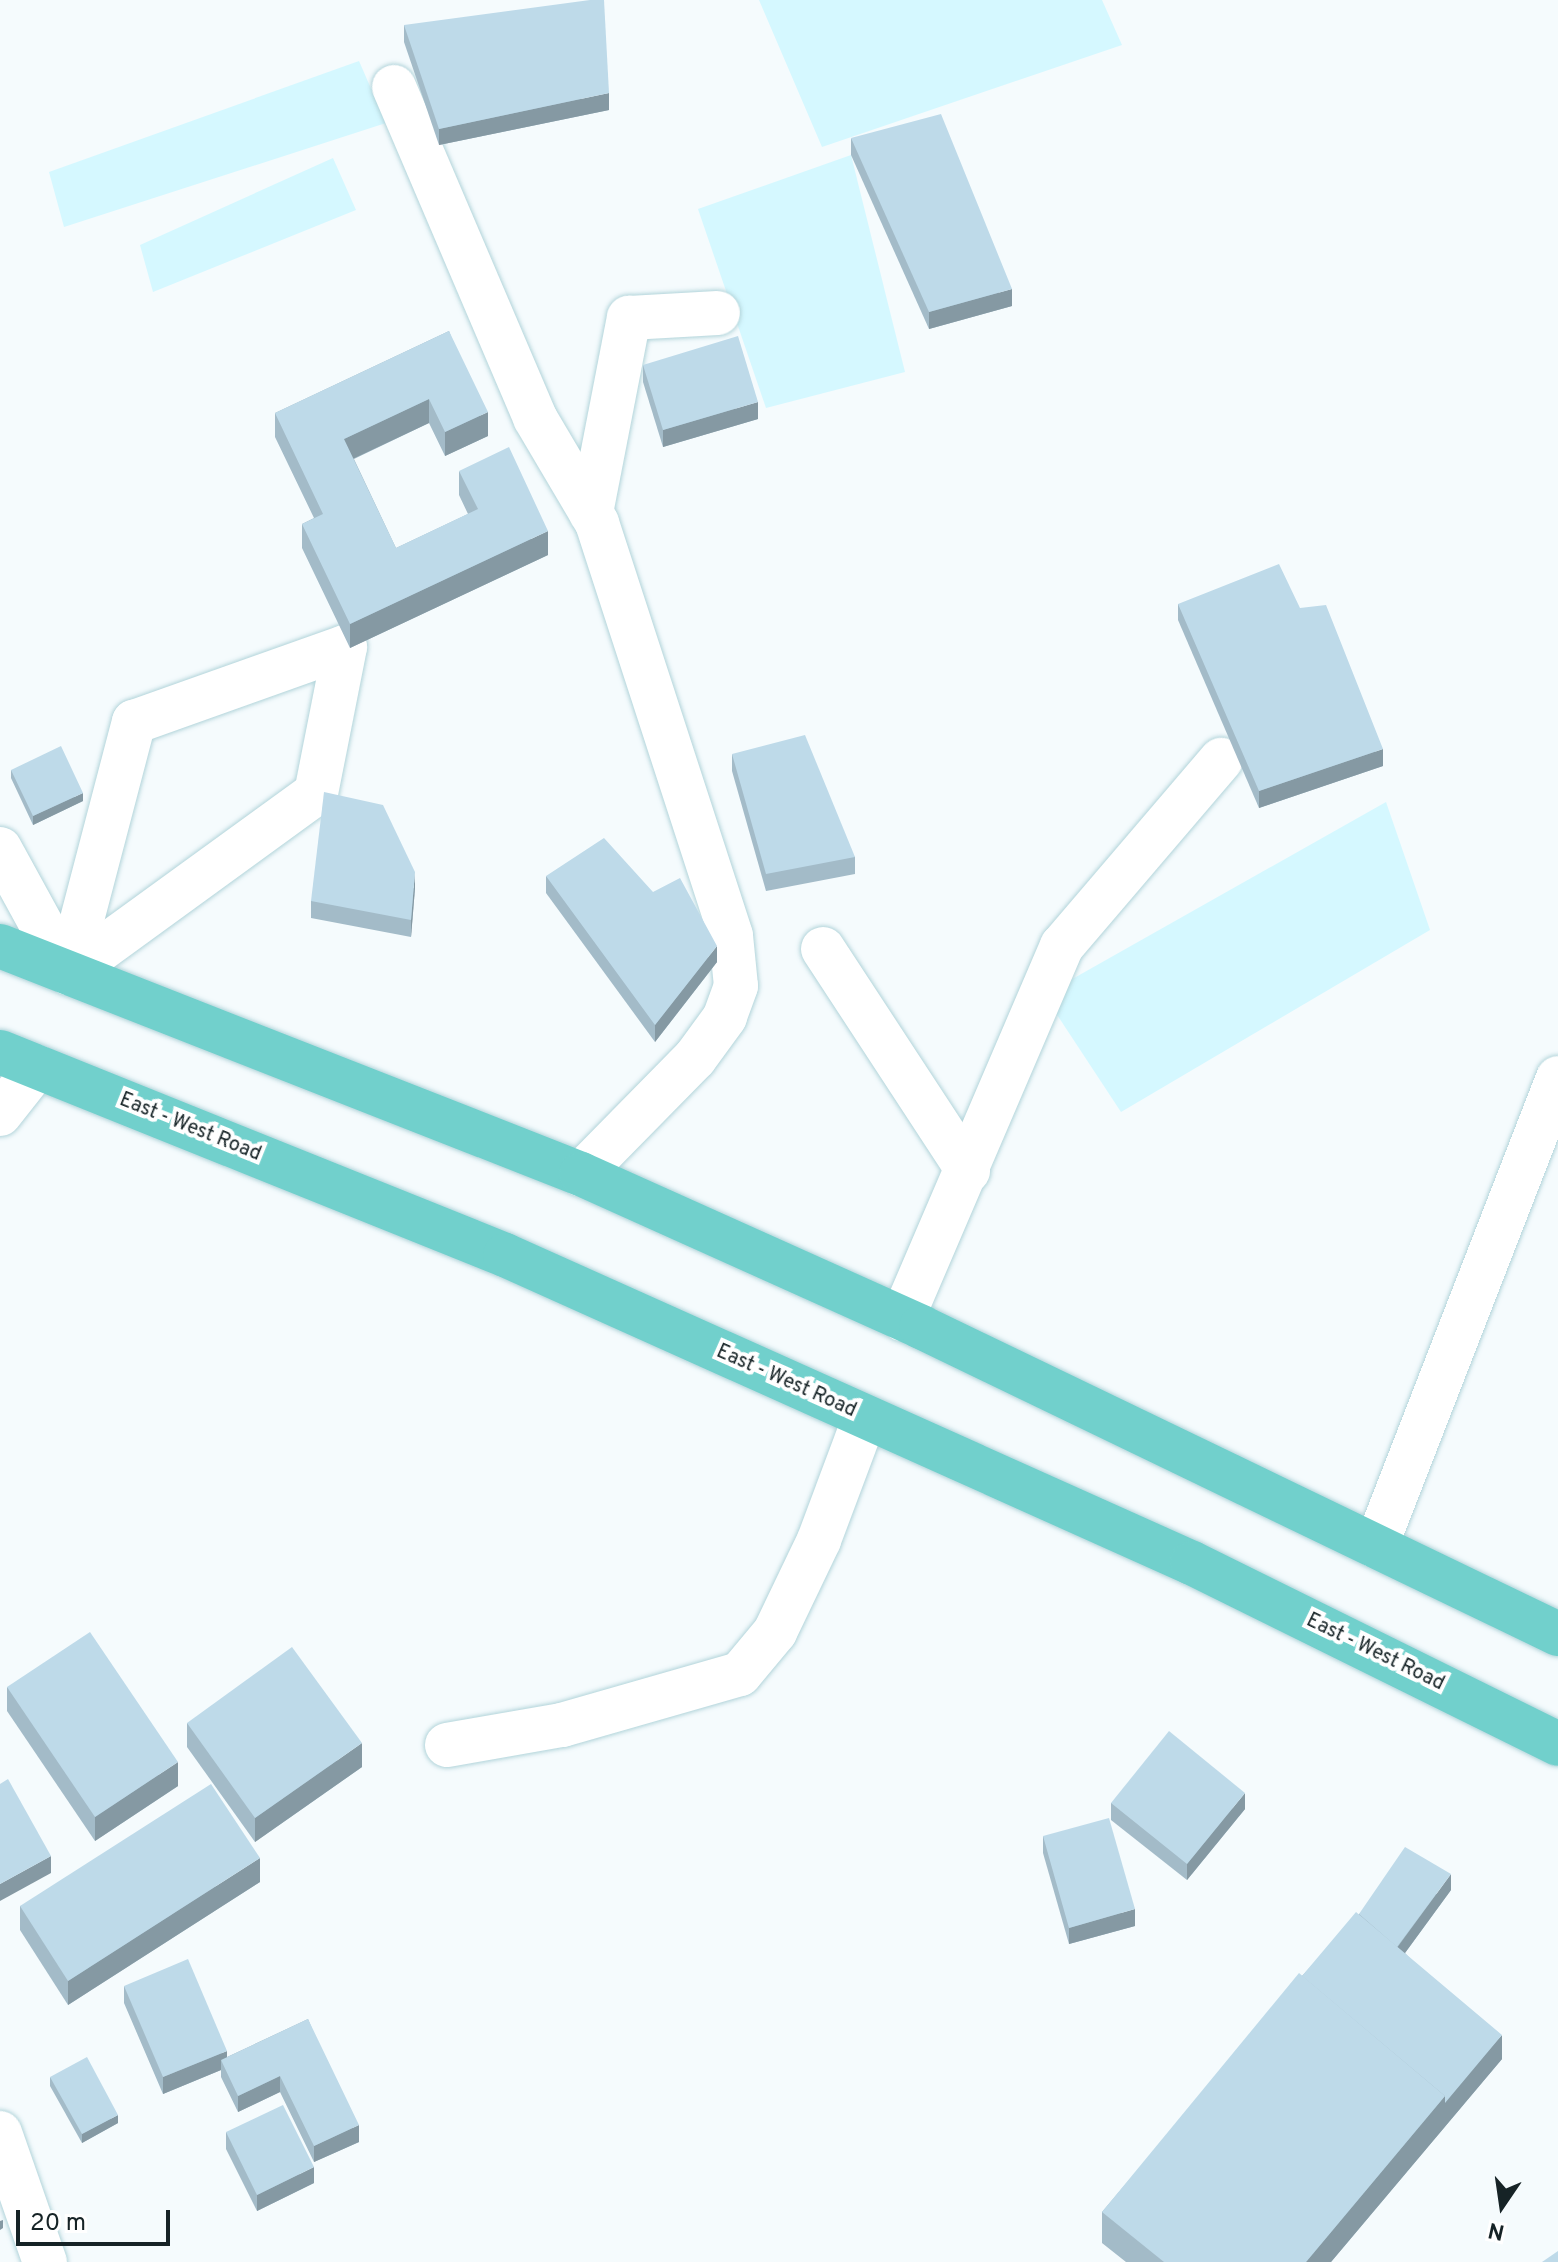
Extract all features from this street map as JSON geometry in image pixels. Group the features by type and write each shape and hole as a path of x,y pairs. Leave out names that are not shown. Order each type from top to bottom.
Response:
{"main road":[{"path":"0,946 581,1174 902,1319 1558,1634"},
{"name":"East - West Road","path":"18,1060 505,1255 1192,1563 1558,1744"}],"street":[{"path":"394,87 535,418 591,513 731,936 736,986 725,1017 695,1058 581,1174"},
{"path":"591,513 629,318 718,313"},
{"path":"345,647 316,793 68,973 134,722 345,647"},
{"path":"902,1319 1062,946 1221,760"},
{"path":"0,849 68,973"},
{"path":"823,949 968,1171"},
{"path":"0,1114 18,1060"},
{"path":"1376,1546 1558,1078"},
{"path":"447,1745 562,1725 740,1674 775,1632 819,1540 865,1417"},
{"path":"0,2133 45,2262"}],"shaded area":[{"path":"759,0 1102,0 1122,45 822,147"},
{"path":"359,61 386,123 64,227 49,172"},
{"path":"851,155 905,372 766,408 698,209"},
{"path":"333,158 356,210 153,292 140,245"},
{"path":"1386,802 1430,930 1121,1112 1044,995"}],"building":[{"path":"604,0 609,93 439,129 404,25"},
{"path":"941,114 1012,289 929,312 851,138"},
{"path":"449,331 488,412 445,432 429,399 344,439 396,548 478,509 459,471 509,447 548,531 350,624 302,524 323,514 275,413"},
{"path":"738,336 758,402 663,430 643,365"},
{"path":"1279,564 1300,608 1326,605 1383,749 1259,791 1178,604"},
{"path":"805,735 855,857 766,874 732,754"},
{"path":"61,746 83,793 33,816 11,770"},
{"path":"324,792 383,805 415,872 411,920 311,901"},
{"path":"604,838 653,892 680,878 717,946 655,1025 546,876"},
{"path":"90,1632 178,1762 95,1817 7,1687"},
{"path":"292,1647 362,1743 255,1818 187,1723"},
{"path":"1169,1731 1245,1793 1187,1864 1111,1803"},
{"path":"8,1779 51,1856 0,1884 0,1784"},
{"path":"211,1784 260,1858 68,1981 20,1906"},
{"path":"1109,1818 1135,1909 1069,1928 1043,1836"},
{"path":"1405,1847 1451,1874 1397,1947 1359,1914"},
{"path":"1356,1912 1502,2035 1445,2103 1445,2096 1302,1976"},
{"path":"188,1959 227,2051 163,2077 124,1986"},
{"path":"1299,1973 1445,2096 1306,2262 1164,2262 1102,2212"},
{"path":"308,2019 359,2125 314,2146 280,2076 238,2096 221,2060"},
{"path":"87,2057 118,2115 82,2134 50,2077"},
{"path":"283,2105 314,2167 257,2195 226,2132"},
{"path":"1558,2251 1558,2262 1542,2262"}]}
